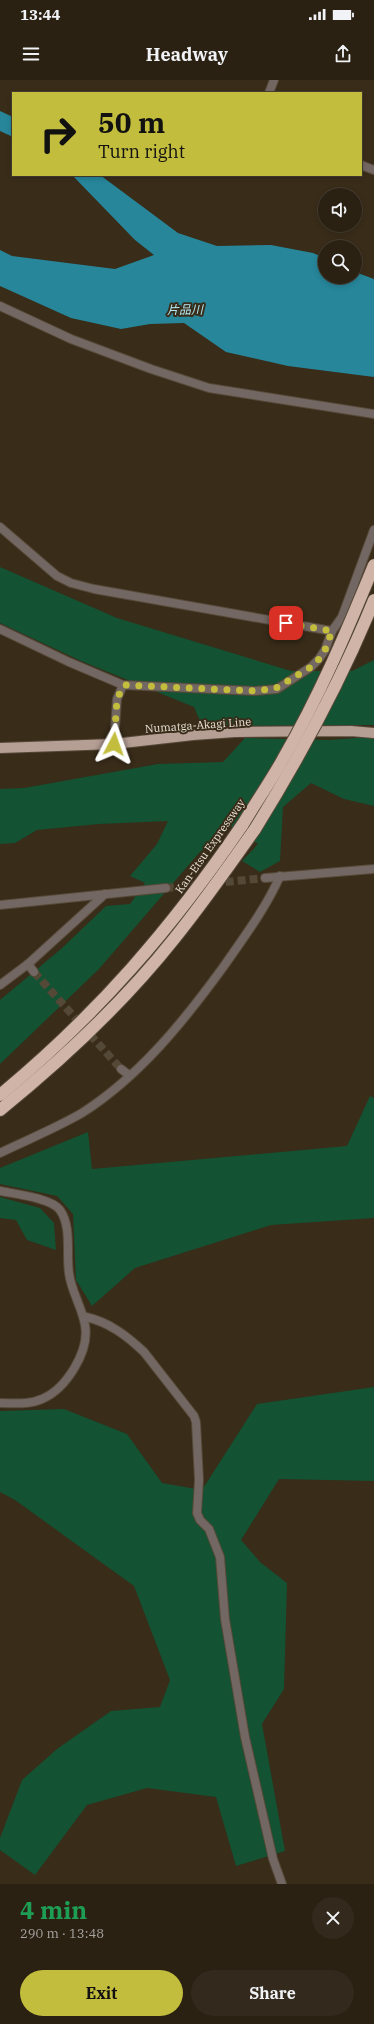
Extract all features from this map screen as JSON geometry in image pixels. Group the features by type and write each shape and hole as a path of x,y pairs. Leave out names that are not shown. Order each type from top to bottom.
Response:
{"highway":[{"name":"Kan-Etsu Expressway","path":"0,1095 69,1033 120,983 197,889 243,824 283,759 320,691 352,621 374,565"},
{"path":"0,1110 78,1042 130,990 174,940 218,883 255,829 295,764 331,695 374,600"}],"main road":[{"name":"Numatga-Akagi Line","path":"0,748 114,744 234,732 352,731 374,733"}],"street":[{"path":"270,92 274,80"},
{"path":"362,165 374,170"},
{"path":"0,306 71,339 151,369 209,388 374,414"},
{"path":"0,527 57,576 71,583 122,595 332,631"},
{"path":"0,629 68,662 124,685 255,691 276,688 311,667 325,650 332,631 342,617 374,530"},
{"path":"114,744 117,699 124,685"},
{"path":"265,878 374,869"},
{"path":"0,1153 81,1113 116,1088 187,1017 236,948 274,889 280,876"},
{"path":"0,905 166,888"},
{"path":"0,985 28,964 105,894"},
{"path":"28,964 34,972"},
{"path":"121,1068 129,1075"},
{"path":"0,1191 43,1201 55,1205 60,1210 66,1226 70,1279 84,1319 86,1341 72,1371 66,1380 54,1392 39,1400 25,1403 0,1402"},
{"path":"84,1319 86,1317 94,1319 106,1324 126,1336 135,1344 167,1381 194,1416 196,1422 199,1480 197,1513 200,1520 209,1529 220,1557 225,1619 245,1737 273,1859 282,1884"}],"green space":[{"path":"0,567 117,618 291,671 352,671 374,660 374,725 202,726 194,707 81,661 0,623"},
{"path":"370,737 374,739 374,806 344,799 311,783 283,807 280,861 260,872 242,861 258,844 230,826 199,853 99,969 0,1064 0,1000 61,949 106,906 130,904 145,883 130,876 157,844 168,821 99,824 37,830 15,843 0,844 0,789 24,788 158,764 223,762 245,738 329,740"},
{"path":"370,1096 374,1098 374,1218 271,1225 135,1268 92,1306 76,1280 73,1214 57,1196 0,1184 0,1168 88,1132 92,1169 347,1146"},
{"path":"0,1197 40,1208 54,1223 56,1250 27,1240 16,1220 0,1218"},
{"path":"374,1387 374,1481 279,1479 241,1540 260,1562 287,1583 284,1689 262,1724 285,1851 236,1866 216,1797 147,1788 87,1805 35,1875 0,1850 0,1838 22,1780 57,1749 111,1711 160,1707 170,1680 134,1586 15,1500 0,1492 0,1411 64,1409 127,1434 162,1483 202,1490 257,1404"}],"water":[{"path":"0,111 12,117 12,137 0,131"},
{"name":"片品川","path":"73,176 101,176 178,233 217,246 271,245 318,255 318,284 362,284 362,275 374,279 374,377 288,366 226,352 184,323 150,324 121,329 71,318 0,286 0,250 12,256 115,269 154,255 135,240"}],"tunnel":[{"path":"166,888 265,878"},
{"path":"34,972 121,1069"}],"route":[{"path":"114,744 117,699 124,685 154,688 255,691 276,688 311,667 325,650 332,631 286,623"}]}
